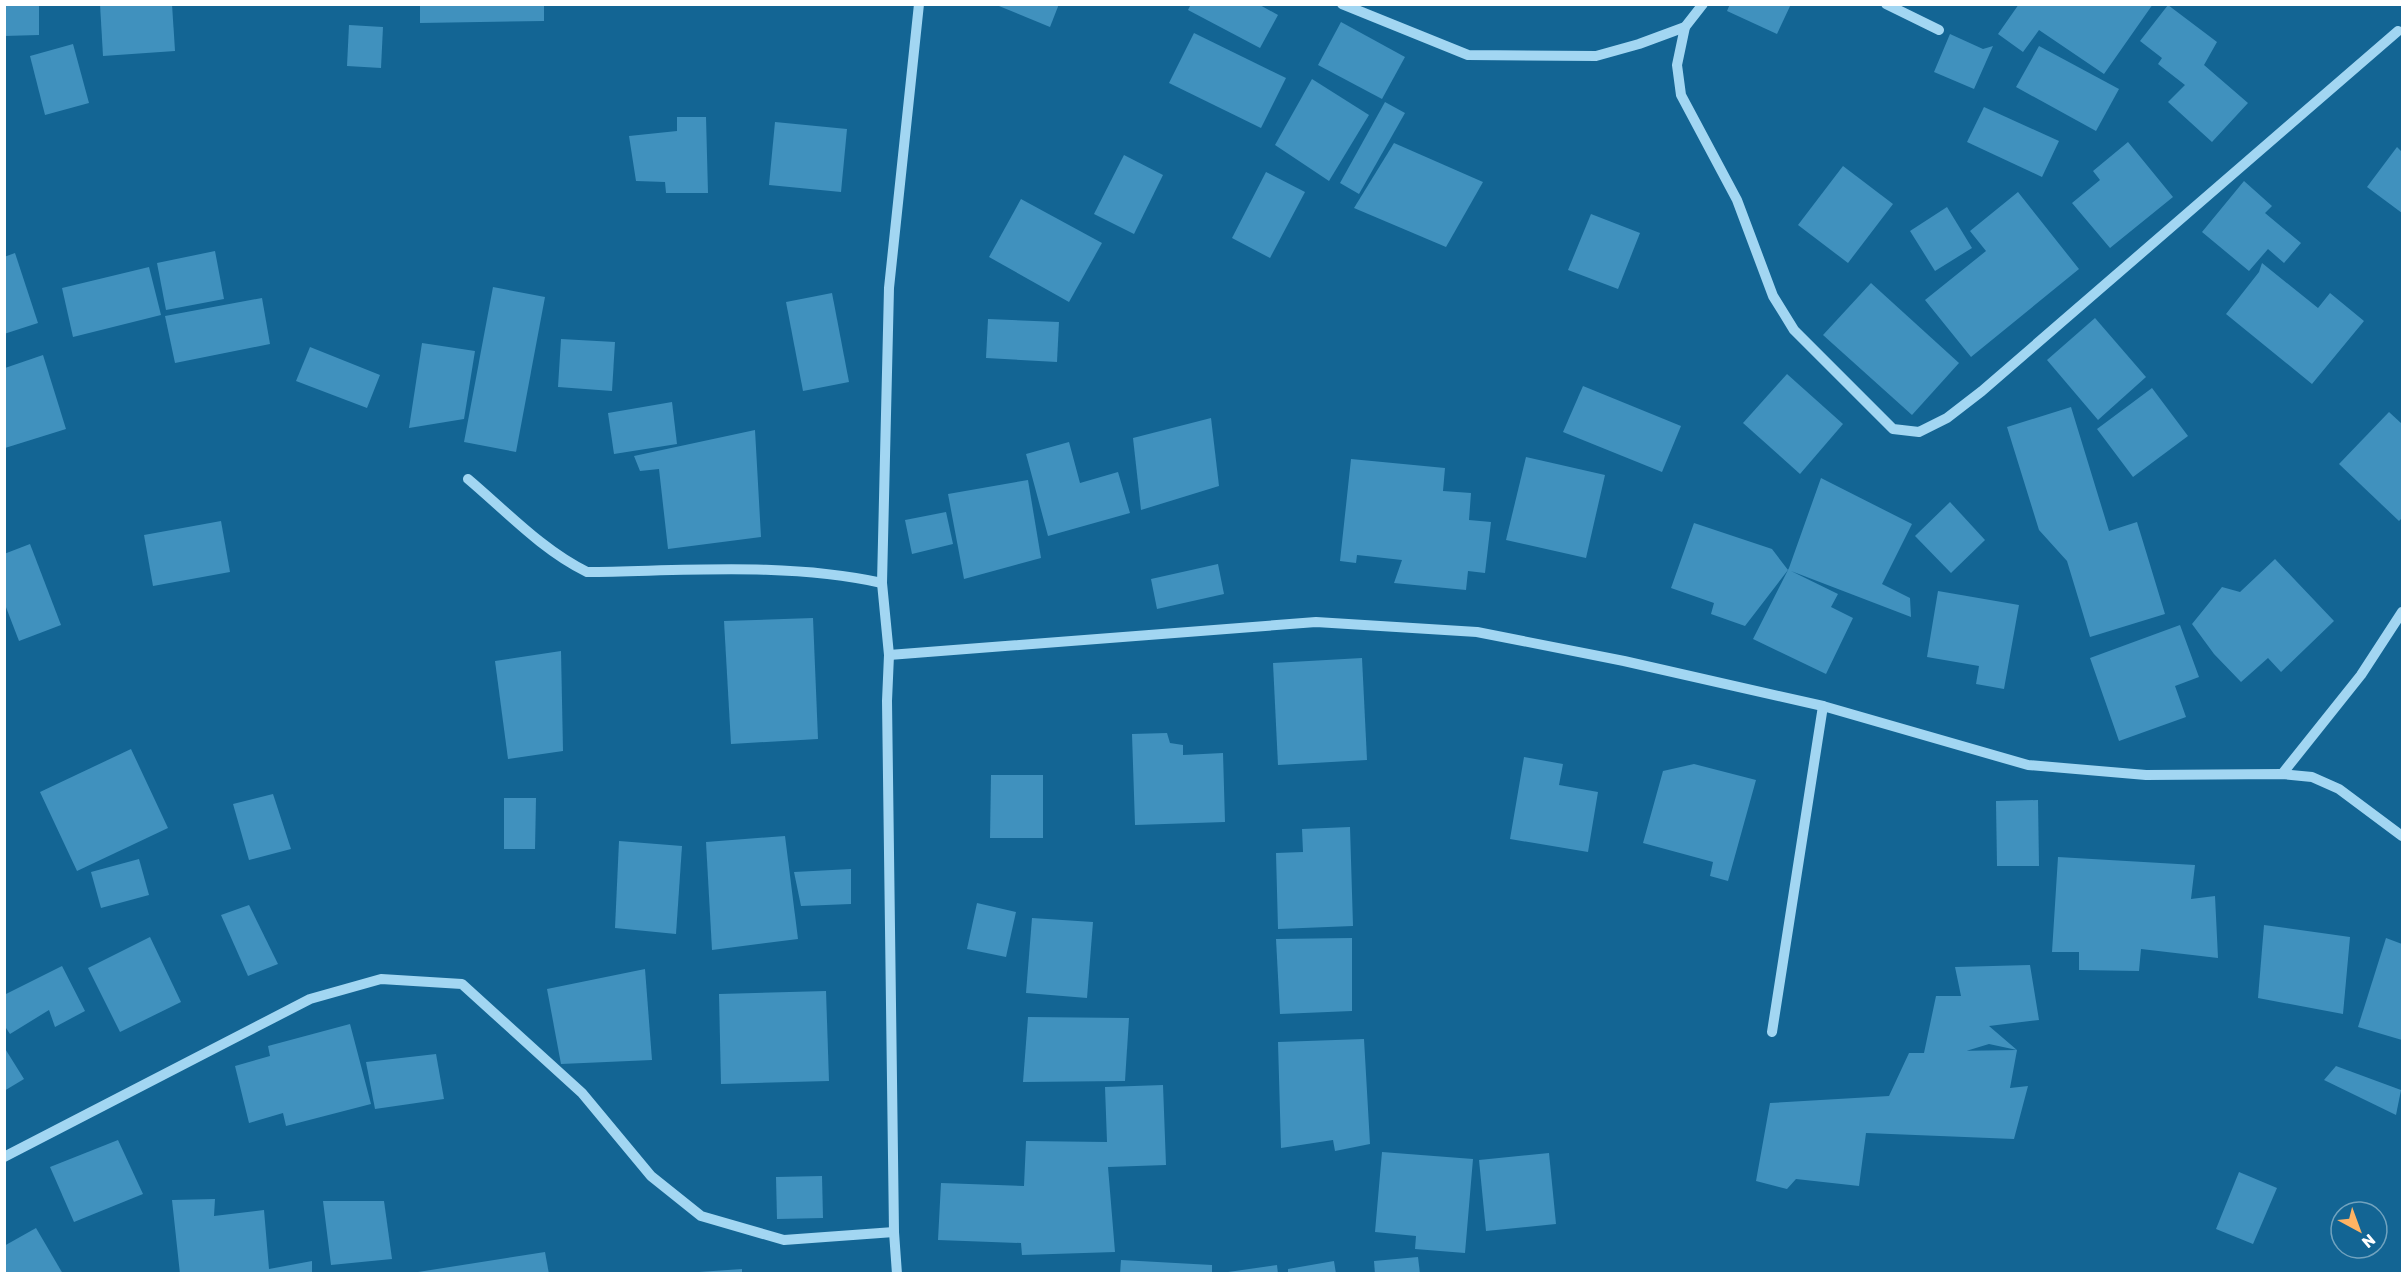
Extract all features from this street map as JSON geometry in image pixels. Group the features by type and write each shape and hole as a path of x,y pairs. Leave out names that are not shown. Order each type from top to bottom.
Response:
{"street":[{"path":"897,1274 894,1232 887,701 889,655 882,583 889,288 919,4"},
{"path":"1342,4 1468,55 1596,56 1639,44 1685,27"},
{"path":"1703,4 1685,27 1677,65 1681,95 1737,200 1773,296 1794,330 1893,429 1919,432 1947,418 1982,391 2398,31"},
{"path":"1886,4 1939,30"},
{"path":"468,478 546,546 568,563 587,572 760,571 854,577 882,583"},
{"path":"2282,774 2361,675 2403,612"},
{"path":"889,655 1316,622 1477,632 1624,661 1823,706 2028,765 2146,775 2282,774 2312,777 2339,789 2403,836"},
{"path":"1772,1032 1823,706"},
{"path":"4,1157 310,999 381,979 462,984 582,1093 651,1176 701,1216 784,1240 894,1232"}],"building":[{"path":"4,4 39,4 39,35 4,36"},
{"path":"100,4 172,4 175,51 103,56"},
{"path":"420,4 544,4 544,21 420,23"},
{"path":"994,4 1059,4 1050,27"},
{"path":"1191,4 1258,4 1278,15 1260,48 1188,10"},
{"path":"1730,4 1791,4 1777,34 1727,11"},
{"path":"2019,4 2153,4 2104,74 2039,30 2023,52 1998,34"},
{"path":"2168,5 2217,42 2204,65 2248,103 2212,142 2168,102 2185,85 2158,64 2162,58 2140,41"},
{"path":"1341,22 1405,57 1382,99 1318,65"},
{"path":"349,25 383,27 381,68 347,66"},
{"path":"1194,33 1286,78 1261,128 1169,83"},
{"path":"1950,34 1983,49 1993,46 1974,89 1934,72"},
{"path":"73,44 89,103 45,115 30,56"},
{"path":"2039,46 2119,89 2096,131 2016,87"},
{"path":"1312,79 1369,115 1329,181 1275,145"},
{"path":"1385,102 1405,113 1359,194 1340,183"},
{"path":"1984,107 2059,141 2042,177 1967,142"},
{"path":"677,117 706,117 708,193 666,193 665,182 636,181 629,136 677,131"},
{"path":"775,122 847,129 841,192 769,185"},
{"path":"2128,142 2173,197 2110,248 2072,203 2100,180 2093,171"},
{"path":"1394,143 1483,182 1446,247 1354,208"},
{"path":"2397,147 2402,152 2402,213 2367,187"},
{"path":"1124,155 1163,175 1134,234 1094,214"},
{"path":"1843,166 1893,204 1848,263 1798,225"},
{"path":"1266,172 1305,192 1270,258 1232,238"},
{"path":"2244,181 2272,206 2265,213 2301,243 2284,263 2268,249 2249,271 2202,232"},
{"path":"2018,192 2079,269 1971,357 1925,300 1986,251 1970,231"},
{"path":"1021,199 1102,243 1069,302 989,257"},
{"path":"1947,207 1972,248 1935,271 1910,231"},
{"path":"1591,214 1640,233 1618,289 1568,270"},
{"path":"215,251 224,299 166,310 157,263"},
{"path":"15,253 38,323 4,334 4,257"},
{"path":"2262,263 2318,308 2330,293 2364,321 2312,384 2226,314 2259,272"},
{"path":"149,267 161,315 73,337 62,288"},
{"path":"1871,283 1959,363 1912,415 1823,335"},
{"path":"493,287 545,297 516,452 464,442"},
{"path":"832,293 849,382 803,391 786,302"},
{"path":"262,298 270,344 175,363 165,316"},
{"path":"2095,318 2146,377 2098,420 2047,360"},
{"path":"988,319 1059,322 1057,362 986,358"},
{"path":"561,339 615,342 612,391 558,387"},
{"path":"422,343 475,351 464,419 409,428"},
{"path":"310,347 380,375 367,408 296,381"},
{"path":"43,355 66,429 5,448 5,368"},
{"path":"1787,374 1843,424 1800,474 1743,423"},
{"path":"1583,386 1681,426 1662,472 1563,432"},
{"path":"2152,388 2188,436 2133,477 2097,429"},
{"path":"672,402 677,444 614,454 608,413"},
{"path":"2071,407 2109,531 2137,522 2165,614 2090,637 2067,561 2039,530 2007,427"},
{"path":"2389,412 2402,424 2402,518 2399,521 2339,464"},
{"path":"1211,418 1219,486 1141,510 1133,438"},
{"path":"755,430 761,537 668,549 659,469 640,471 634,456"},
{"path":"1069,442 1080,483 1118,472 1130,513 1048,536 1026,454"},
{"path":"1526,457 1605,475 1586,558 1506,540"},
{"path":"1351,459 1445,468 1443,491 1471,493 1469,520 1491,522 1485,573 1468,571 1466,590 1394,583 1402,560 1357,555 1356,563 1340,561"},
{"path":"1821,478 1912,524 1882,584 1910,598 1911,617 1791,571 1838,594 1831,607 1853,618 1826,674 1753,639 1789,568"},
{"path":"1028,480 1041,558 964,579 948,494"},
{"path":"1950,502 1985,540 1951,573 1915,536"},
{"path":"946,512 953,544 912,554 905,520"},
{"path":"221,521 230,572 153,586 144,535"},
{"path":"1694,523 1772,549 1788,570 1745,626 1711,614 1714,603 1671,588"},
{"path":"30,544 61,625 19,641 4,602 4,554"},
{"path":"2275,559 2334,621 2281,672 2268,658 2241,682 2214,654 2192,624 2222,587 2240,592"},
{"path":"1218,564 1224,594 1157,609 1151,579"},
{"path":"1938,591 2019,605 2004,689 1976,684 1979,666 1927,657"},
{"path":"813,618 818,739 731,744 724,621"},
{"path":"2180,625 2199,677 2175,686 2186,717 2119,741 2090,658"},
{"path":"561,651 563,751 508,759 495,661"},
{"path":"1362,658 1367,760 1278,765 1273,663"},
{"path":"1167,733 1170,743 1183,745 1183,755 1223,753 1225,822 1135,825 1132,734"},
{"path":"131,749 168,828 77,871 40,792"},
{"path":"1524,757 1563,764 1559,785 1598,792 1588,852 1510,839"},
{"path":"1694,764 1756,780 1728,881 1710,876 1713,862 1643,843 1663,771"},
{"path":"991,775 1043,775 1043,838 990,838"},
{"path":"273,794 291,849 249,860 233,804"},
{"path":"504,798 536,798 535,849 504,849"},
{"path":"2038,800 2039,866 1997,866 1996,801"},
{"path":"1350,827 1353,926 1278,929 1276,853 1303,852 1302,829"},
{"path":"785,836 798,939 712,950 706,842"},
{"path":"619,841 682,846 676,934 615,928"},
{"path":"2058,857 2195,865 2191,899 2215,896 2218,958 2141,949 2139,971 2079,970 2079,952 2052,952"},
{"path":"139,859 149,895 101,908 91,872"},
{"path":"851,869 851,904 801,906 794,872"},
{"path":"977,903 1016,912 1006,957 967,949"},
{"path":"249,905 278,964 248,976 221,915"},
{"path":"1032,918 1093,922 1087,998 1026,993"},
{"path":"2264,925 2350,937 2343,1014 2258,998"},
{"path":"150,937 181,1002 120,1032 88,968"},
{"path":"1352,938 1352,1011 1280,1014 1276,939"},
{"path":"2386,938 2402,944 2402,1040 2358,1027"},
{"path":"2030,965 2039,1020 1989,1026 2017,1050 2010,1088 2028,1086 2014,1139 1866,1133 1859,1186 1796,1179 1787,1189 1756,1181 1770,1103 1889,1096 1909,1053 1924,1053 1936,996 1961,996 1955,967","holes":["1989,1044 2017,1050 1967,1051"]},
{"path":"62,966 85,1011 55,1027 49,1010 10,1034 4,1025 4,995"},
{"path":"645,969 652,1060 561,1064 547,989"},
{"path":"826,991 829,1081 721,1084 719,994"},
{"path":"1028,1017 1129,1018 1125,1081 1023,1082"},
{"path":"350,1024 371,1104 286,1126 283,1113 249,1123 235,1066 270,1056 268,1046"},
{"path":"1364,1039 1370,1144 1335,1151 1333,1140 1281,1148 1278,1042"},
{"path":"4,1047 24,1079 4,1091"},
{"path":"436,1054 444,1099 375,1109 366,1062"},
{"path":"2336,1066 2401,1090 2396,1115 2324,1080"},
{"path":"1163,1085 1166,1165 1108,1167 1115,1252 1022,1255 1021,1243 938,1240 941,1183 1024,1186 1026,1141 1107,1142 1105,1087"},
{"path":"118,1140 143,1194 74,1222 50,1167"},
{"path":"1382,1152 1473,1159 1465,1253 1415,1249 1416,1236 1375,1232"},
{"path":"1549,1153 1556,1224 1486,1231 1479,1160"},
{"path":"2239,1172 2277,1188 2253,1244 2216,1229"},
{"path":"822,1176 823,1218 777,1219 776,1177"},
{"path":"215,1199 214,1216 264,1210 269,1269 312,1261 312,1274 180,1274 172,1200"},
{"path":"323,1201 384,1201 392,1259 331,1265"},
{"path":"36,1228 63,1274 4,1274 4,1246"},
{"path":"545,1252 549,1274 418,1274 418,1272"},
{"path":"1418,1257 1420,1274 1375,1274 1374,1261"},
{"path":"1121,1260 1212,1265 1212,1274 1120,1274"},
{"path":"1334,1261 1336,1274 1288,1274 1288,1269"},
{"path":"1277,1265 1278,1274 1228,1274 1228,1272"},
{"path":"742,1269 742,1274 699,1274 699,1272"}]}
